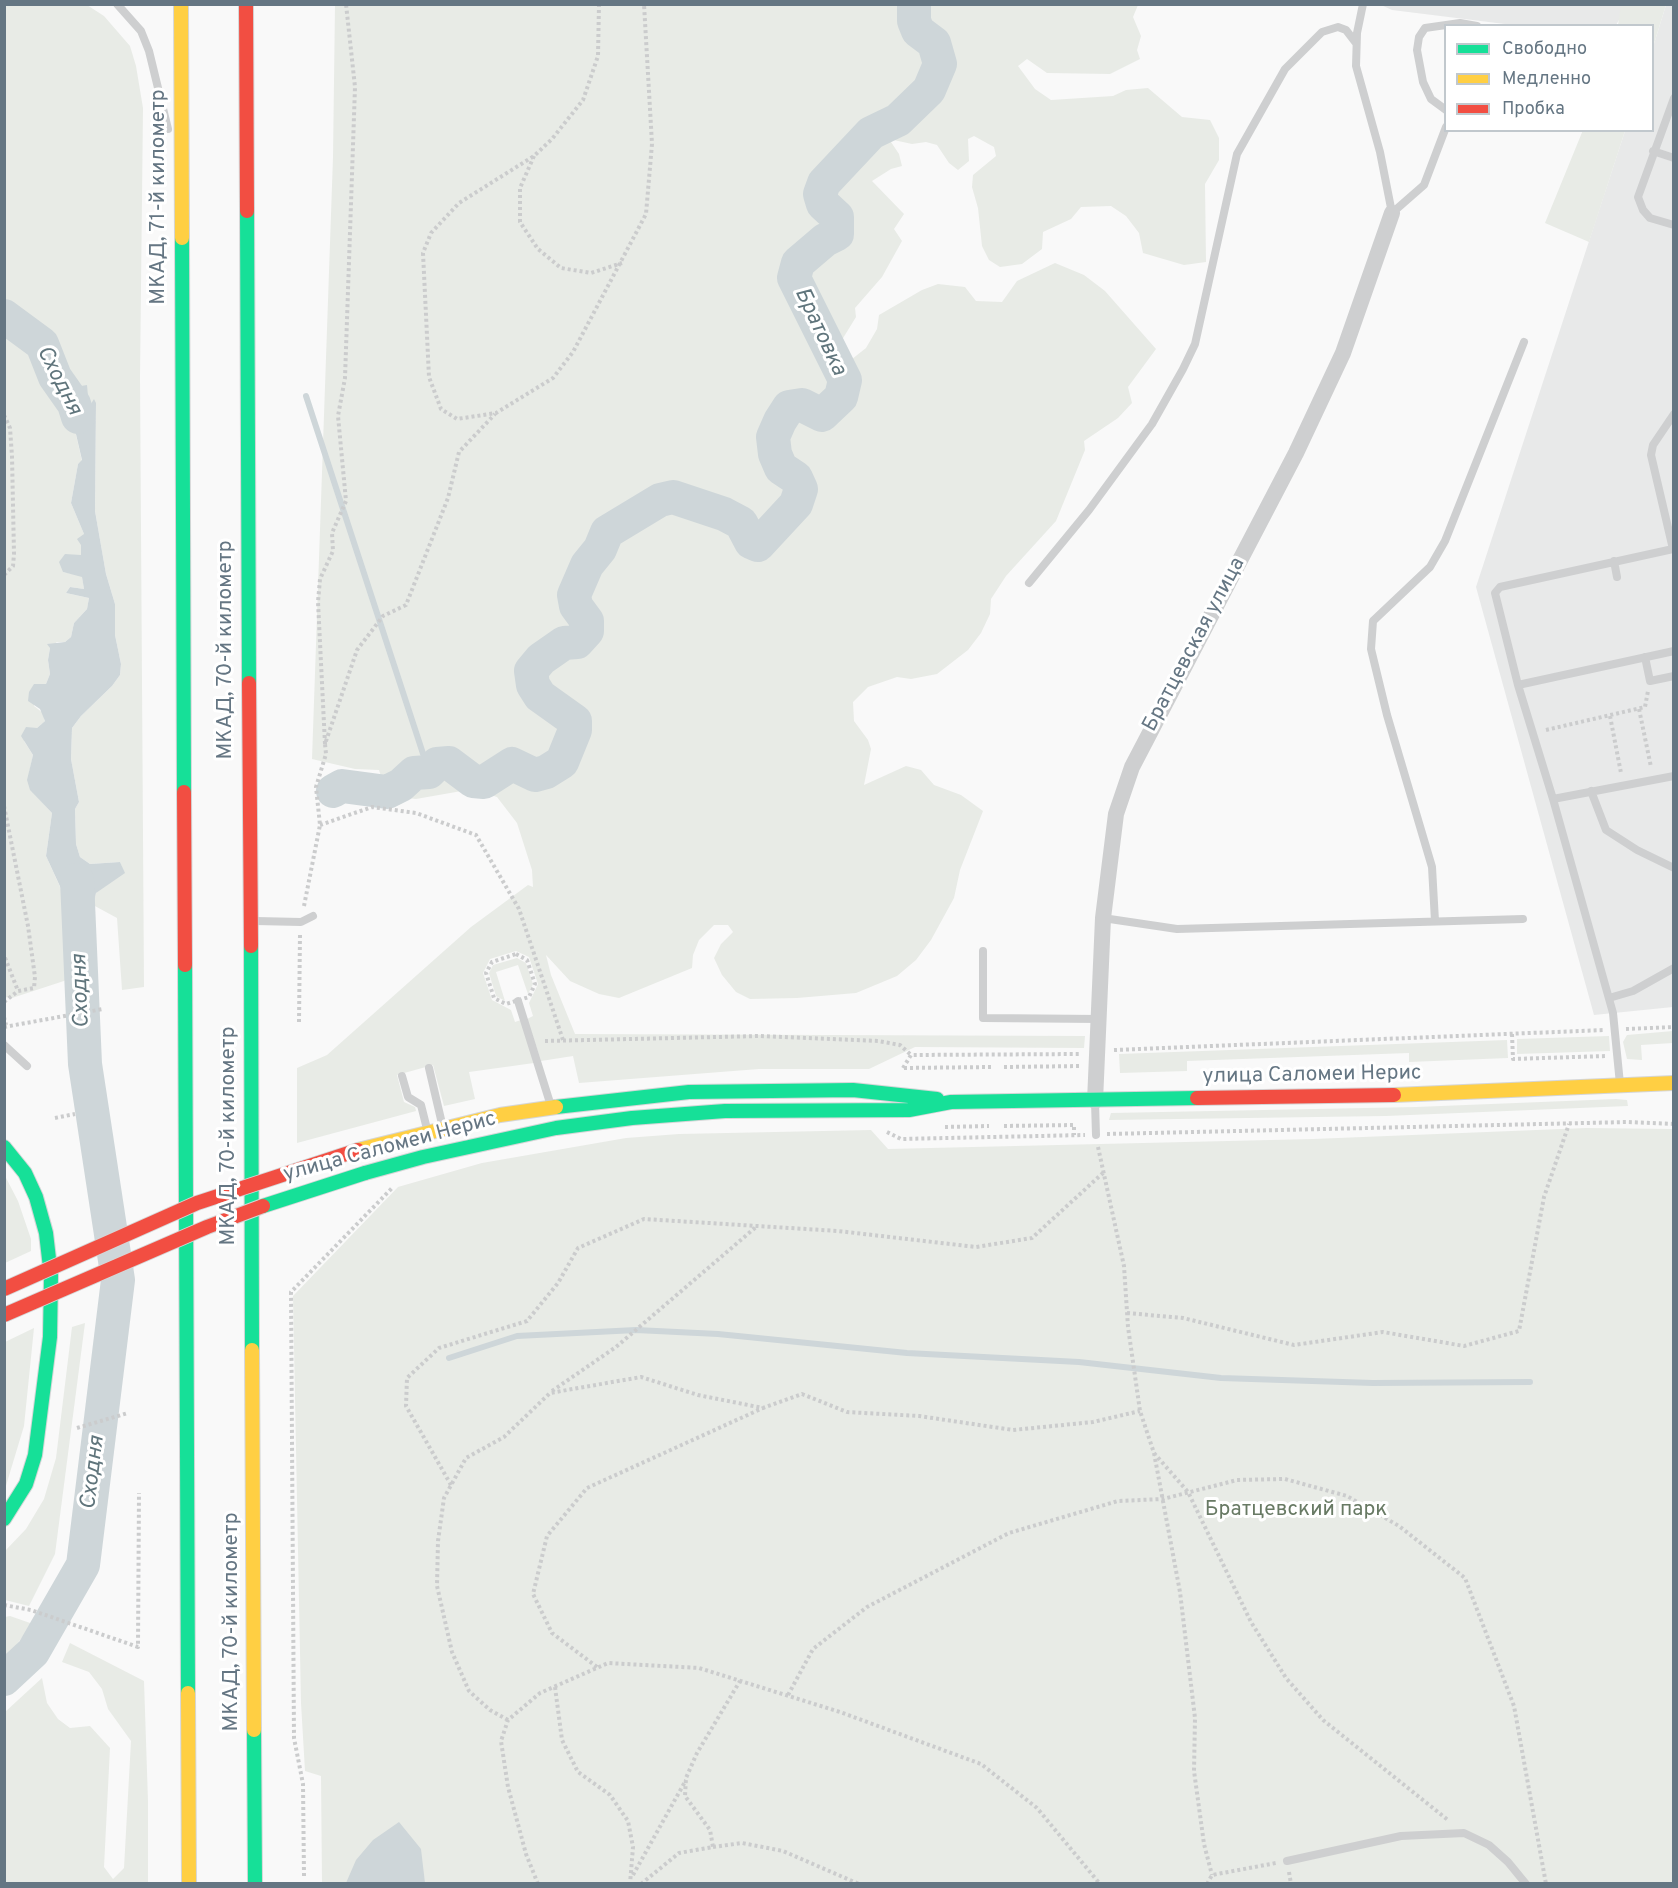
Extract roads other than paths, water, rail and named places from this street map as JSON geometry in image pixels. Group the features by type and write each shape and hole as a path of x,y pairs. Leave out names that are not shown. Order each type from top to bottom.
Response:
{"main road":[{"name":"МКАД, 71-й километр","path":"181,4 181,390"},
{"name":"МКАД, 70-й километр","path":"246,4 255,1884"},
{"name":"МКАД, 70-й километр","path":"181,390 189,1884"},
{"name":"улица Саломеи Нерис","path":"4,1315 207,1227 281,1199 365,1173 478,1144 556,1128 632,1118 725,1111 909,1110 951,1102 1413,1095 1674,1083"},
{"name":"улица Саломеи Нерис","path":"4,1289 196,1203 358,1150 443,1128 551,1107 689,1092 778,1089 908,1094 951,1102"},
{"path":"4,1147 25,1173 36,1197 46,1233 51,1276 50,1337 35,1455 26,1484 4,1520"},
{"path":"174,1884 189,1804"}],"street":[{"name":"Братцевская улица","path":"1095,1101 1103,918 1116,814 1132,767 1320,403 1343,353 1392,213"}],"lane":[{"path":"117,4 141,31 149,51 170,135"},
{"path":"1363,4 1356,43 1356,66 1380,152 1392,213"},
{"path":"1444,26 1425,28 1419,37 1417,50 1423,82 1431,99 1444,109"},
{"path":"1029,583 1089,510 1152,424 1183,369 1195,344 1237,154 1285,69 1322,32 1338,27 1347,30 1356,43"},
{"path":"1674,98 1638,197 1643,210 1650,218 1674,225"},
{"path":"1392,213 1424,184 1444,132"},
{"path":"172,146 181,181"},
{"path":"1653,151 1674,158"},
{"path":"1435,921 1432,867 1387,715 1371,649 1373,621 1430,567 1445,541 1524,342"},
{"path":"1621,1085 1609,998 1518,685 1495,593 1500,587 1673,549 1651,455 1653,446 1674,414"},
{"path":"1614,561 1617,577"},
{"path":"1518,685 1674,651"},
{"path":"1645,657 1650,681 1674,676"},
{"path":"1553,799 1674,776"},
{"path":"1592,792 1606,830 1637,850 1674,868"},
{"path":"250,921 301,921 312,916"},
{"path":"1103,918 1177,929 1523,919"},
{"path":"983,951 983,1018 1099,1019"},
{"path":"1609,998 1633,991 1674,968"},
{"path":"518,1001 551,1107"},
{"path":"4,1045 27,1066"},
{"path":"429,1068 443,1128"},
{"path":"402,1076 408,1097 421,1105 428,1131"},
{"path":"1095,1101 1096,1135"},
{"path":"1287,1861 1401,1836 1464,1833 1489,1845 1508,1862 1526,1884"}],"water":[{"path":"71,372 81,386 87,385 89,407 94,399 96,403 95,511 106,574 115,604 115,635 121,664 120,675 112,686 72,728 71,759 79,802 75,809 76,844 80,857 90,864 120,862 125,873 96,893 89,924 70,928 64,895 46,856 52,813 30,790 27,780 33,755 21,736 26,727 37,728 45,721 40,709 28,701 29,692 34,684 46,684 50,674 48,660 50,648 47,644 65,642 71,637 74,623 87,609 89,598 66,593 70,587 84,589 82,577 63,572 59,562 65,554 81,555 81,545 77,539 84,534 71,503 78,464 82,460 72,417 55,387 55,377 64,380"},
{"path":"399,1822 421,1849 425,1883 346,1883 356,1860 373,1840"}],"waterway":[{"name":"Братовка","path":"333,791 342,786 387,792 401,785 414,773 429,772 437,764 449,763 473,781 484,782 512,764 535,775 546,772 562,762 575,730 575,721 540,696 533,685 531,671 541,659 564,643 577,642 587,631 587,621 576,606 574,595 587,565 600,549 607,532 660,500 673,497 724,514 741,523 751,542 758,545 796,504 801,489 796,478 781,468 775,454 773,437 789,407 802,405 822,415 841,397 845,380 794,278 798,263 825,240 837,234 837,217 823,204 820,194 824,183 871,133 898,120 929,90 940,64 934,43 918,31 914,21 914,4"},
{"name":"Сходня","path":"4,316 42,344 55,377 74,404 78,417"},
{"path":"306,396 429,772"},
{"name":"Сходня","path":"4,1679 33,1652 83,1565 118,1280 85,1064 77,880"},
{"path":"449,1358 517,1336 636,1330 718,1334 907,1353 1079,1362 1221,1378 1373,1383 1530,1382"}],"park label":[{"name":"Братцевский парк","path":"1296,1511"}]}
